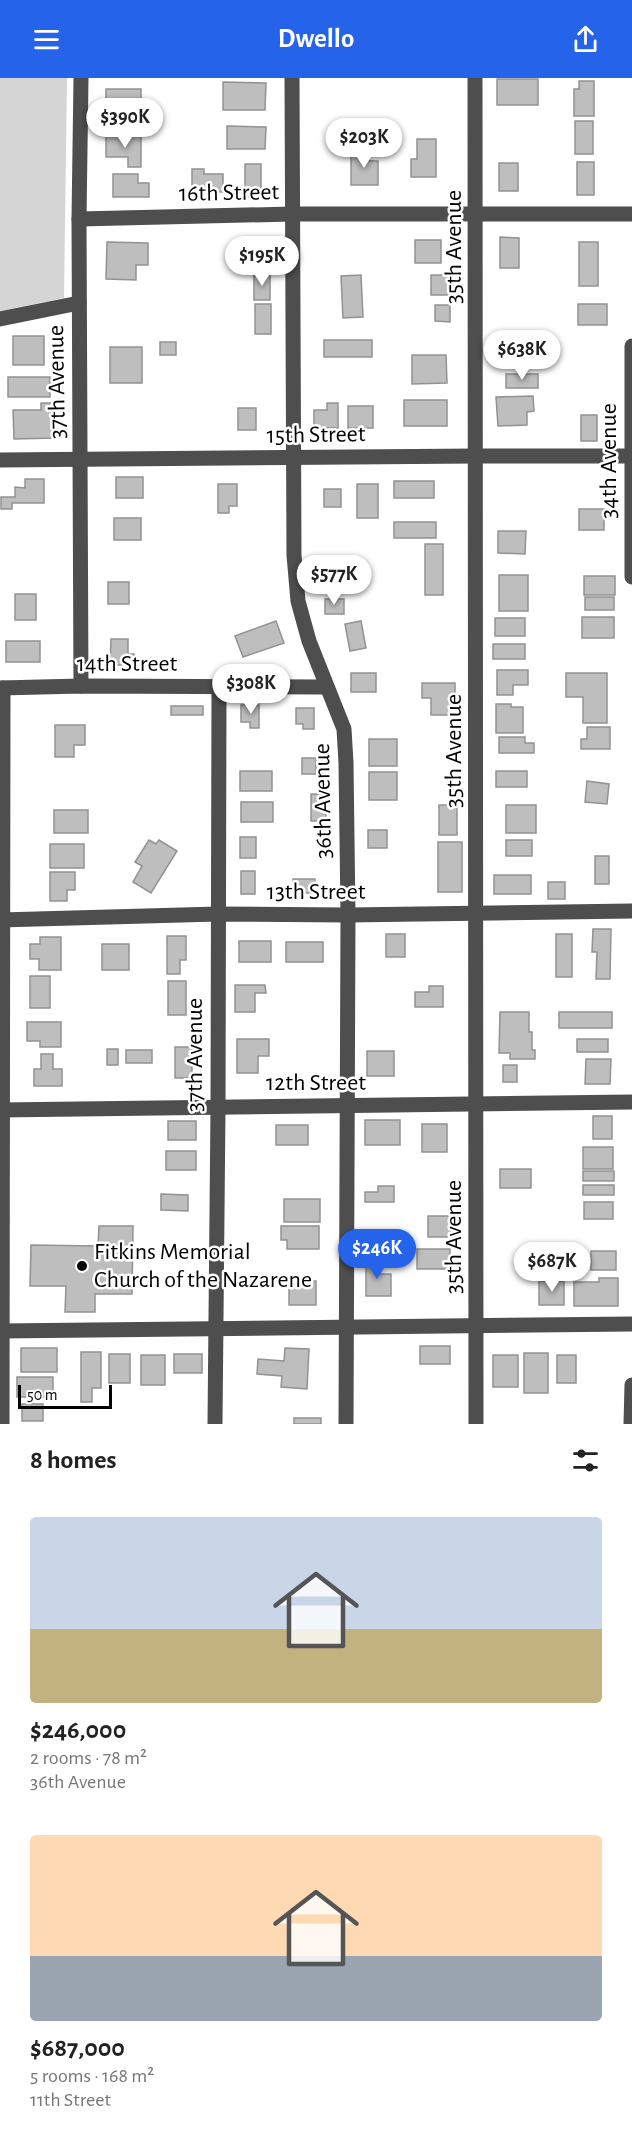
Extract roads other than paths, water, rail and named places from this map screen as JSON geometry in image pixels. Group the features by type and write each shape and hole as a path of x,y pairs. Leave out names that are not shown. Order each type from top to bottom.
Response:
{"street":[{"name":"37th Avenue","path":"81,78 79,219 81,686"},
{"name":"36th Avenue","path":"292,78 294,555 298,600 309,641 344,729 346,763 348,915 346,1424"},
{"name":"35th Avenue","path":"476,78 476,1424"},
{"name":"16th Street","path":"79,219 292,214 632,214"},
{"path":"0,319 79,303"},
{"name":"34th Avenue","path":"632,346 632,577"},
{"name":"15th Street","path":"0,460 632,456"},
{"name":"37th Avenue","path":"214,1424 218,1107 219,687"},
{"name":"14th Street","path":"2,688 326,687"},
{"path":"2,688 2,1424"},
{"name":"13th Street","path":"1,920 218,914 348,915 632,911"},
{"name":"12th Street","path":"2,1110 632,1102"},
{"path":"1,1331 632,1324"},
{"path":"631,1424 632,1385"}],"place":[{"name":"Fitkins Memorial Church of the Nazarene","path":"82,1266"}]}
